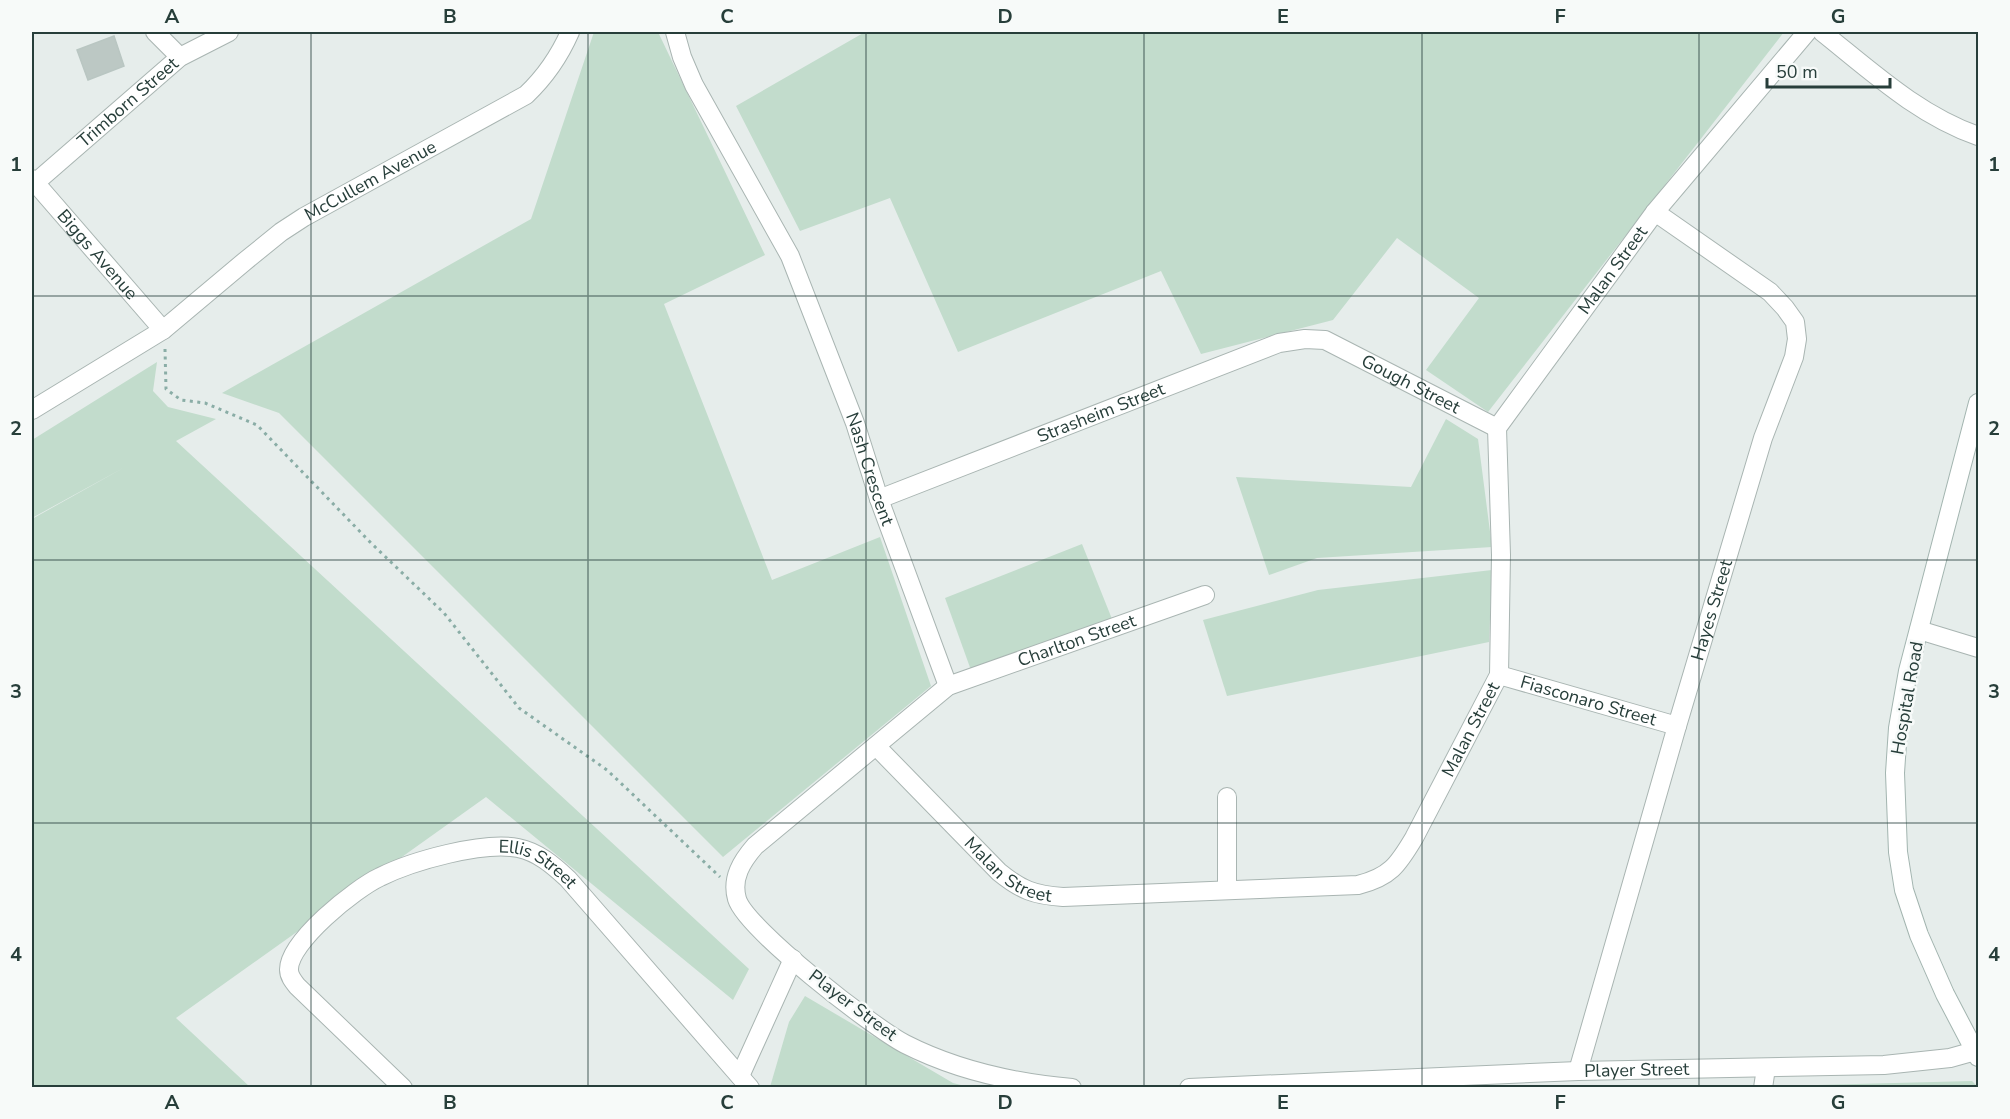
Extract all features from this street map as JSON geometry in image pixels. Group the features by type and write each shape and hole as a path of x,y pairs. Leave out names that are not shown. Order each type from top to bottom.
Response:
{"street":[{"path":"155,32 180,57"},
{"name":"Trimborn Street","path":"33,181 180,57 229,32"},
{"name":"McCullem Avenue","path":"32,410 163,330 288,227 526,95 557,61 570,32"},
{"name":"Nash Crescent","path":"675,32 682,57 694,85 790,256 855,423 879,499 948,686"},
{"name":"Malan Street","path":"876,746 999,872 1015,885 1029,892 1063,897 1358,885 1374,881 1390,872 1414,838 1498,675 1501,555 1497,428 1655,212 1807,32"},
{"path":"1822,32 1926,113 1978,136"},
{"name":"Biggs Avenue","path":"33,181 163,330"},
{"name":"Hayes Street","path":"1578,1071 1677,726 1764,438 1794,357 1797,339 1795,322 1770,292 1655,212"},
{"name":"Strasheim Street","path":"879,499 1279,343 1305,339 1325,340"},
{"name":"Gough Street","path":"1325,340 1497,428"},
{"name":"Hospital Road","path":"1977,1054 1945,994 1919,935 1904,890 1898,852 1895,773 1898,728 1908,671 1974,444 1978,403"},
{"name":"Charlton Street","path":"948,686 1205,595"},
{"path":"1919,630 1978,648"},
{"name":"Fiasconaro Street","path":"1498,675 1677,726"},
{"path":"735,891 740,866 755,846 948,686"},
{"path":"1227,797 1227,890"},
{"name":"Ellis Street","path":"403,1088 297,986 291,978 290,964 300,942 336,908 379,877 473,848 500,846 533,853 551,863 568,879 745,1082"},
{"name":"Player Street","path":"735,891 738,902 753,922 793,959 869,1020 905,1044 976,1071 1040,1085 1072,1088"},
{"path":"745,1082 793,959"},
{"name":"Player Street","path":"1189,1088 1578,1071 1884,1065 1977,1054"},
{"path":"1763,1088 1766,1068"}],"path":[{"path":"163,330 166,389 181,400 205,403 257,425 371,543 444,613 519,708 607,770 735,891"}],"green space":[{"path":"594,32 658,32 765,255 664,304 772,580 880,537 931,686 723,857 279,413 222,393 531,219"},
{"path":"865,32 1784,32 1488,412 1426,370 1479,298 1397,238 1333,320 1201,354 1161,271 958,352 890,198 800,231 736,106"},
{"path":"157,362 153,391 168,407 216,419 176,441 749,969 733,1000 486,797 176,1018 250,1087 32,1087 32,519 125,467 32,518 32,440"},
{"path":"1446,419 1478,439 1492,547 1317,558 1269,575 1236,477 1411,487"},
{"path":"1082,544 1112,619 972,673 945,598"},
{"path":"1492,570 1489,642 1227,696 1203,620 1318,590"},
{"path":"805,996 953,1083 969,1087 770,1087 789,1022"},
{"path":"1972,1081 1978,1087 1779,1087 1779,1086"}],"building":[{"path":"114,36 124,66 88,80 77,50"}]}
